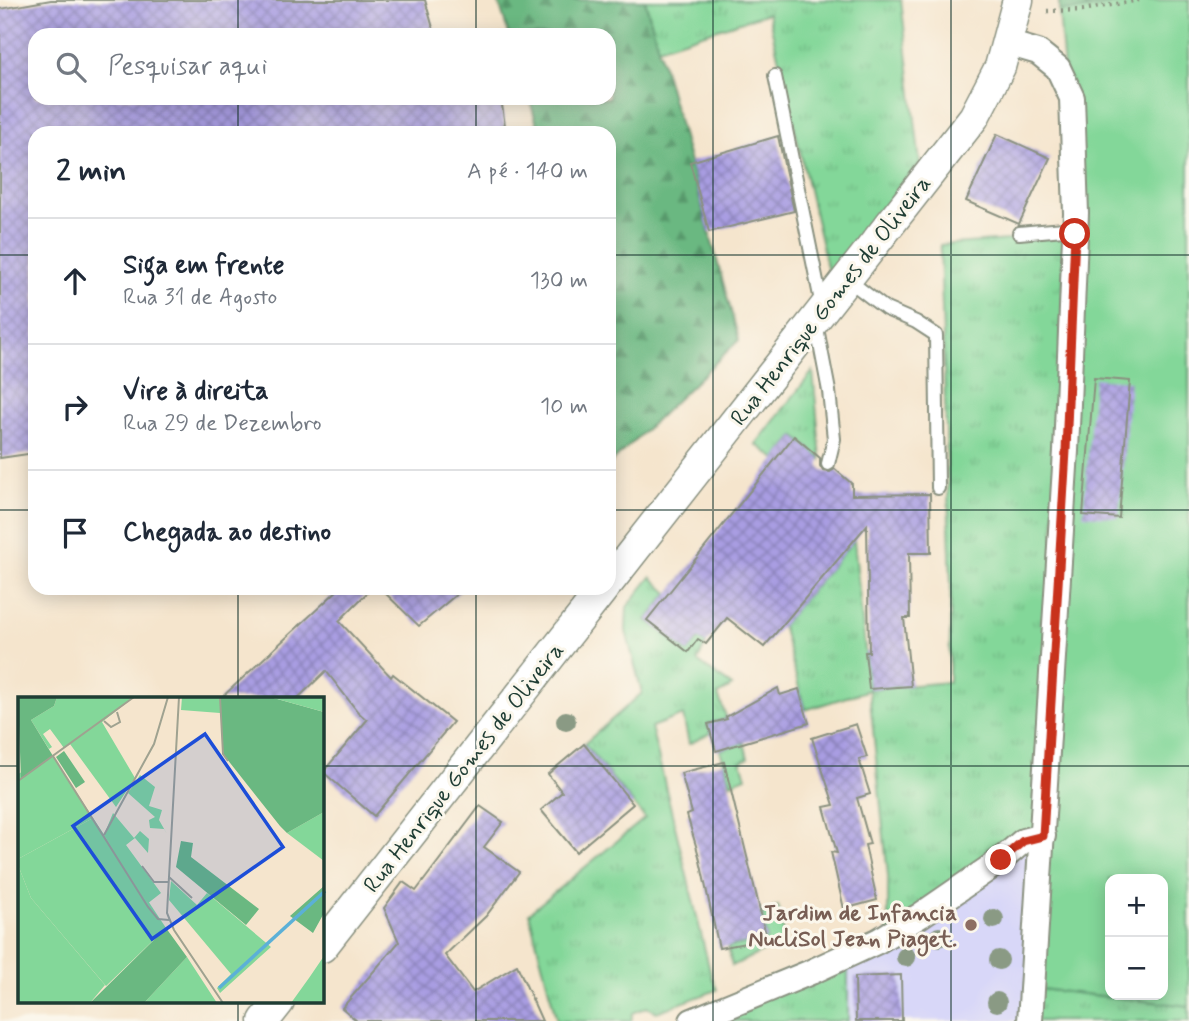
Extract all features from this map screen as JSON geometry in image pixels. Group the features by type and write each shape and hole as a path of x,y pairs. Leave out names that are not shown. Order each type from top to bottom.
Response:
{"street":[{"name":"Rua Henrique Gomes de Oliveira","path":"616,573 974,117 1000,67 1017,5"},
{"path":"1007,43 1038,52 1058,68 1072,98 1075,228 1066,451 1030,1021"},
{"name":"Rua Henrique Gomes de Oliveira","path":"324,944 599,595"},
{"path":"692,1021 878,941 990,868 1023,841 1043,836"},
{"path":"264,1021 277,1004"}],"lane":[{"path":"775,76 819,315 834,439 828,464"},
{"path":"1019,233 1075,228"},
{"path":"847,279 886,309 916,322 936,335 938,488"}],"path":[{"path":"1017,5 1082,10 1139,0"}],"shaded area":[{"name":"Jardim de Infancia NucliSol Jean Piaget.","path":"1043,836 1030,1021 848,1021 848,955"}],"green space":[{"path":"498,0 645,0 739,340 616,458 616,126 538,126 531,105 616,105 616,28 507,28"},
{"path":"645,0 901,0 920,163 829,276 768,13 658,48"},
{"path":"1059,0 1139,0 1082,10 1059,11"},
{"path":"1139,0 1189,0 1189,1006 1137,1000 1168,1000 1168,874 1105,874 1105,996 1032,988 1076,213 1059,11 1082,10"},
{"path":"1065,236 1043,836 888,935 888,876 869,690 805,710 782,625 854,540 869,689 949,682 951,584 940,245"},
{"path":"813,371 821,459 795,436 776,459 756,444"},
{"path":"651,577 668,593 647,620 687,652 699,639 706,644 697,661 732,686 718,695 727,719 708,724 711,733 689,744 683,715 651,727 711,975 717,990 657,1012 647,1007 633,1013 631,1021 557,1021 529,913 645,818 584,744 642,693 626,631 627,607"},
{"path":"744,742 748,758 741,761 746,777 731,783 720,750"},
{"path":"778,906 785,941 732,966 728,947 767,939 761,914"},
{"path":"848,955 848,1021 689,1021"},
{"path":"1032,988 1105,996 1105,1000 1137,1000 1189,1006 1189,1021 1031,1021"}],"building":[{"path":"51,0 425,0 433,28 28,28 28,105 502,105 505,126 28,126 28,454 0,458 0,9"},
{"path":"997,134 1050,158 1019,224 966,201"},
{"path":"778,136 794,211 709,232 690,162"},
{"path":"1094,378 1130,381 1119,518 1083,515"},
{"path":"794,436 820,458 823,471 830,472 835,469 852,484 852,495 930,494 931,553 909,553 910,618 904,618 911,686 869,689 865,652 869,652 867,525 764,647 727,618 706,644 698,639 688,652 647,620"},
{"path":"332,595 365,595 339,621 391,677 393,674 453,722 374,816 324,773 367,720 326,671 299,697 222,697"},
{"path":"387,595 456,595 419,626"},
{"path":"778,688 780,695 799,689 809,723 716,751 708,724 727,719 726,717"},
{"path":"856,724 867,757 859,759 870,794 857,798 870,844 865,845 877,900 844,909 831,852 837,853 824,807 834,805 812,738"},
{"path":"584,744 633,804 576,852 541,810 562,792 548,774"},
{"path":"724,762 767,939 719,948 687,815 692,813 681,773"},
{"path":"480,806 503,822 484,847 519,872 486,916 445,955 473,992 517,965 542,1021 357,1021 342,1008 399,942 384,908 403,882 416,891"},
{"path":"901,975 902,1021 856,1021 855,977"}],"place":[{"name":"Jardim de Infancia NucliSol Jean Piaget.","path":"971,925"}],"route":[{"path":"1001,860 1023,841 1043,836 1066,451 1075,234"}]}
